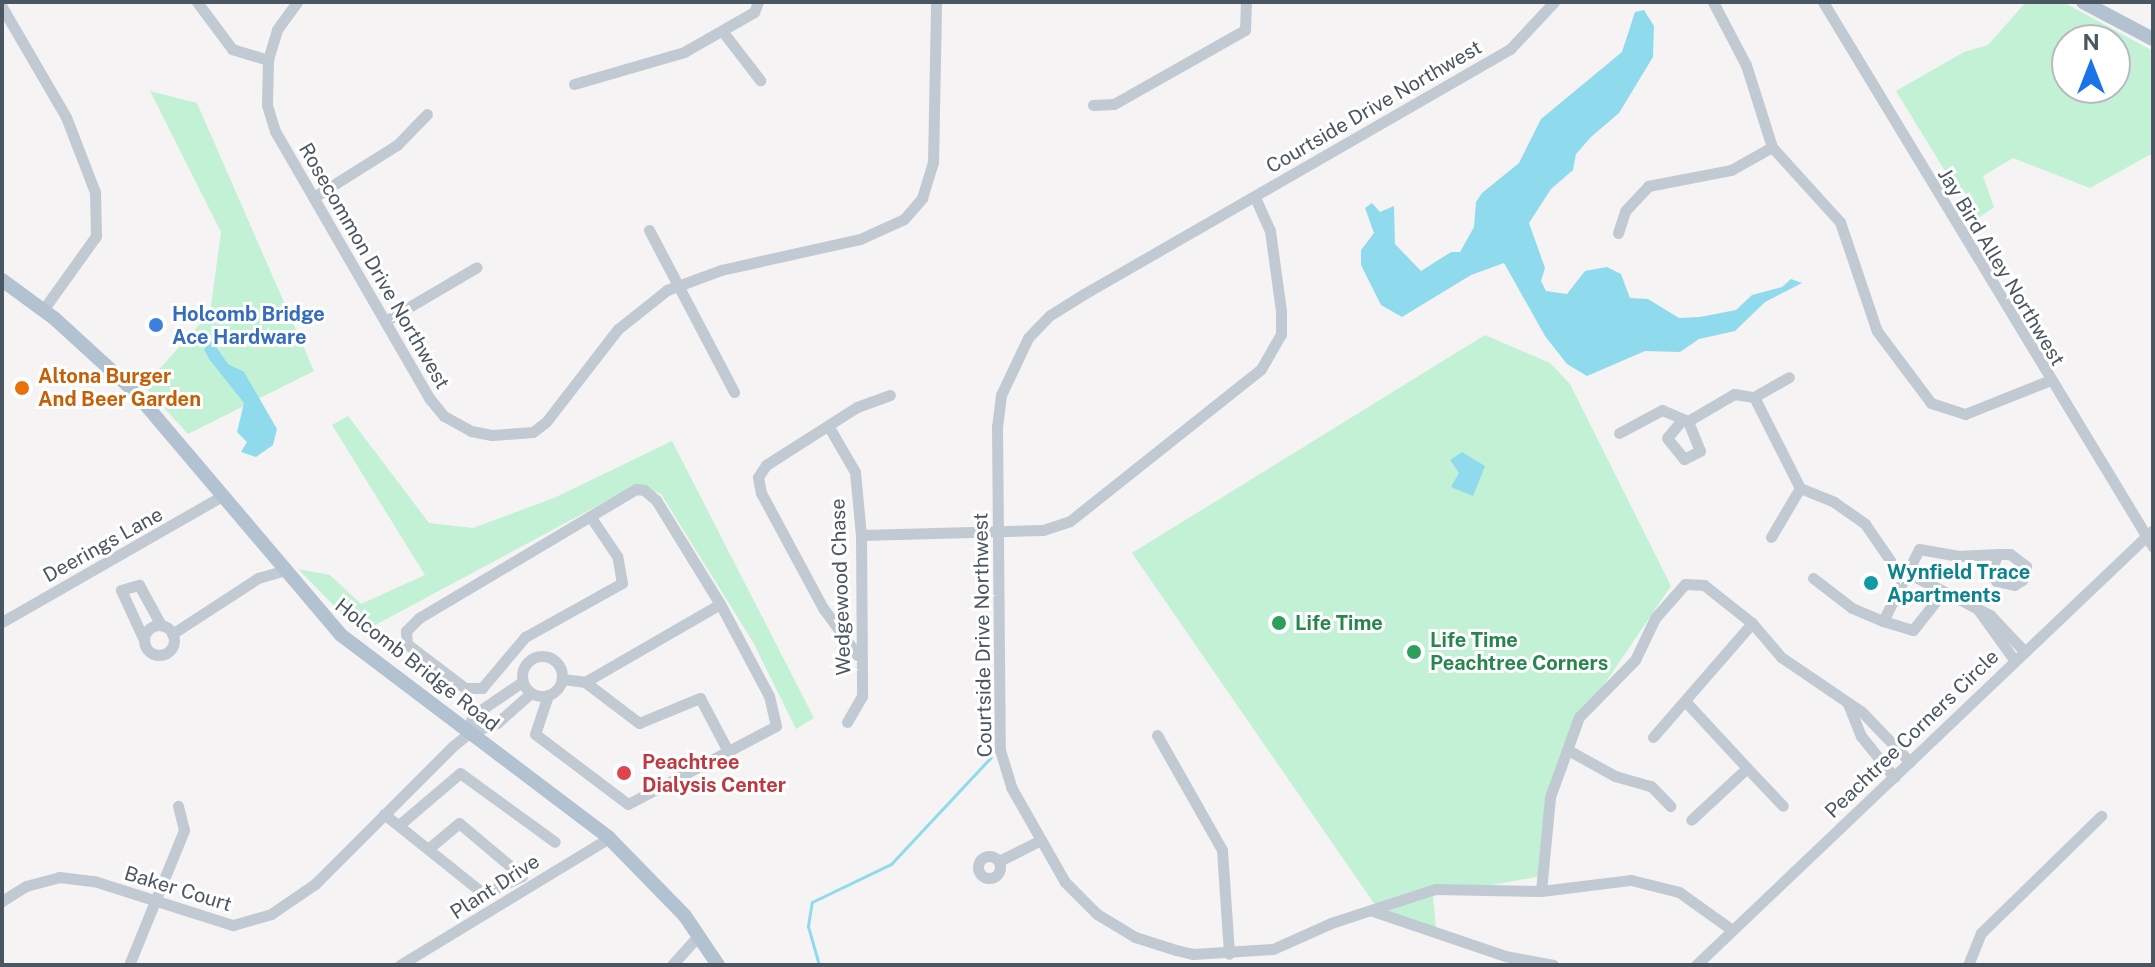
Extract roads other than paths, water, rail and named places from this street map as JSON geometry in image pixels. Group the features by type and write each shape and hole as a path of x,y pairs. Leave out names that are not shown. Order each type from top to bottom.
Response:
{"main road":[{"path":"2083,2 2153,39"},
{"name":"Holcomb Bridge Road","path":"2,280 43,310 134,391 220,497 341,635 609,838 699,935 718,965"}],"street":[{"path":"197,2 232,49 268,60"},
{"name":"Rosecommon Drive Northwest","path":"297,2 277,30 268,60 267,105 275,131 444,416 471,431 513,435 533,432 546,422 618,329 677,287 721,270 860,239 904,219 922,198 933,163 936,2"},
{"path":"574,84 635,70 723,32 754,12 758,2"},
{"path":"1093,105 1114,104 1245,30 1246,2"},
{"name":"Courtside Drive Northwest","path":"1554,2 1510,49 1050,315 1028,338 1001,395 997,532 1000,750 1007,780 1065,882 1097,914 1135,937 1192,960 1273,949 1435,889 1541,891 1631,880 1655,882 1679,892 1732,930"},
{"path":"1713,2 1746,65 1772,147 1840,222 1877,331 1931,403 1965,414 2048,381"},
{"name":"Jay Bird Alley Northwest","path":"1823,2 2048,381 2151,538"},
{"path":"2,7 66,117 95,192 96,236 43,310"},
{"path":"723,32 760,80"},
{"path":"314,197 397,145 427,114"},
{"path":"1618,233 1625,211 1648,186 1731,170 1772,147"},
{"path":"861,535 1043,530 1091,508 1275,352 1281,334 1278,288 1270,231 1255,197"},
{"path":"649,230 734,392"},
{"path":"387,320 477,267"},
{"path":"1619,433 1662,410 1685,420 1734,394 1754,397 1789,377"},
{"path":"858,656 823,608 761,493 758,477 766,465 857,407 890,395"},
{"path":"1754,397 1800,488 1834,502 1865,524 1904,572 1977,608 2025,652"},
{"name":"Wedgewood Chase","path":"829,427 855,472 861,535 858,656 862,696 847,722"},
{"path":"1771,537 1800,488"},
{"path":"562,679 548,695 535,734 628,804 776,726 776,719 720,604 656,500 644,490 636,489 590,516 420,617 405,638 465,688 482,688 525,637 622,583 617,556 590,516"},
{"name":"Deerings Lane","path":"2,622 220,497"},
{"name":"Peachtree Corners Circle","path":"1696,965 2015,661 2151,538"},
{"path":"1883,621 1904,572 1919,549 1957,556 1998,554"},
{"path":"172,634 258,578 283,571"},
{"path":"1813,578 1852,608 1913,630 1943,592"},
{"path":"1541,891 1550,797 1579,717 1635,660 1671,596 1693,581 1752,623 1781,657 1848,703 1910,762"},
{"path":"139,585 161,625 172,634 174,644 163,655 149,652 121,590 139,585"},
{"path":"585,682 720,604"},
{"path":"1977,608 2015,661"},
{"path":"1653,737 1752,623"},
{"path":"144,640 151,628 161,625"},
{"path":"525,637 538,655 556,661 562,679"},
{"path":"531,693 497,723 469,733 472,716 522,682 526,662 538,655"},
{"path":"562,679 585,682 639,723 700,698 728,751"},
{"path":"522,682 531,693 548,695"},
{"path":"1685,701 1783,806"},
{"path":"1848,703 1861,736 1894,777"},
{"name":"Baker Court","path":"2,901 26,886 59,877 94,881 233,925 271,914 315,884 469,733"},
{"path":"1157,735 1222,850 1229,954"},
{"path":"1568,750 1622,777 1651,786 1670,806"},
{"path":"1691,820 1747,768"},
{"path":"399,825 460,773 555,842"},
{"path":"129,965 184,830 178,806"},
{"path":"384,814 484,894 522,876 459,823 428,849"},
{"path":"1968,965 1981,933 2101,816"},
{"name":"Plant Drive","path":"400,965 609,838"},
{"path":"999,861 1041,840"},
{"path":"1373,911 1505,956 1553,965"},
{"path":"672,965 699,935"}],"water":[{"path":"1644,10 1654,26 1653,57 1619,113 1576,154 1573,170 1551,189 1529,223 1545,268 1541,281 1546,291 1567,294 1585,271 1607,267 1621,274 1630,298 1648,299 1679,318 1736,310 1752,295 1782,287 1791,279 1802,283 1765,302 1735,331 1699,339 1680,352 1645,351 1587,376 1567,364 1545,336 1504,263 1471,275 1402,317 1381,305 1361,265 1361,250 1374,233 1365,208 1372,203 1380,212 1394,206 1395,244 1421,271 1451,252 1460,252 1474,227 1476,202 1482,193 1519,163 1541,119 1622,52 1635,12"},
{"path":"212,341 228,364 244,372 277,429 273,445 256,457 241,452 247,442 237,432 244,403 209,359 204,349"},
{"path":"1462,452 1485,466 1473,496 1451,487 1459,473 1450,460"}],"waterway":[{"path":"819,965 808,926 812,902 891,864 991,757"}],"place":[{"name":"Holcomb Bridge Ace Hardware","path":"156,325"},
{"name":"Altona Burger And Beer Garden","path":"22,388"},
{"name":"Wynfield Trace Apartments","path":"1871,583"},
{"name":"Life Time","path":"1279,623"},
{"name":"Life Time Peachtree Corners","path":"1414,652"},
{"name":"Peachtree Dialysis Center","path":"624,773"}]}
